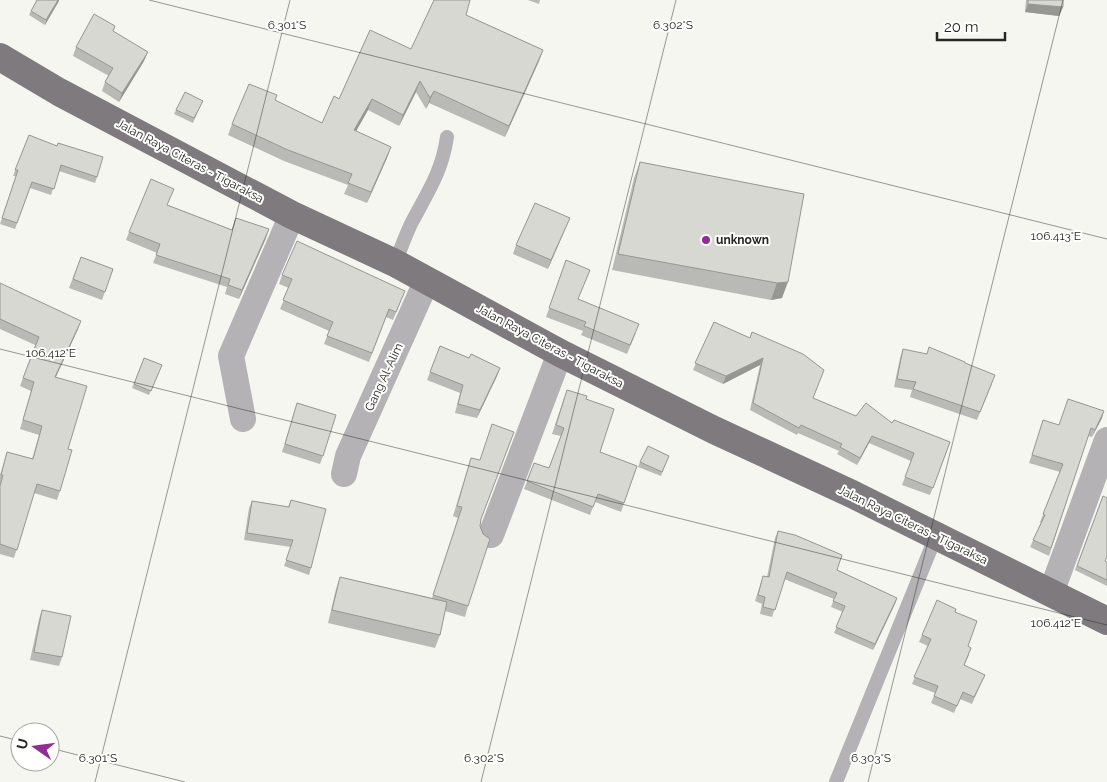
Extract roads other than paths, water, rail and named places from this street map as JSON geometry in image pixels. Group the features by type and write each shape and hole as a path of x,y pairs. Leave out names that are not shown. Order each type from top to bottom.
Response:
{"main road":[{"name":"Jalan Raya Citeras - Tigaraksa","path":"0,57 59,92 292,215 395,263 560,353 1107,621"}],"street":[{"path":"243,419 231,356 292,215"},
{"name":"Gang Al-Alim","path":"344,474 348,456 427,280"},
{"path":"491,536 560,353"},
{"path":"1051,593 1107,440"}],"lane":[{"path":"395,263 413,220 431,190 444,157 448,137"},
{"path":"836,782 936,536"}],"place":[{"name":"unknown","path":"706,240"}]}
